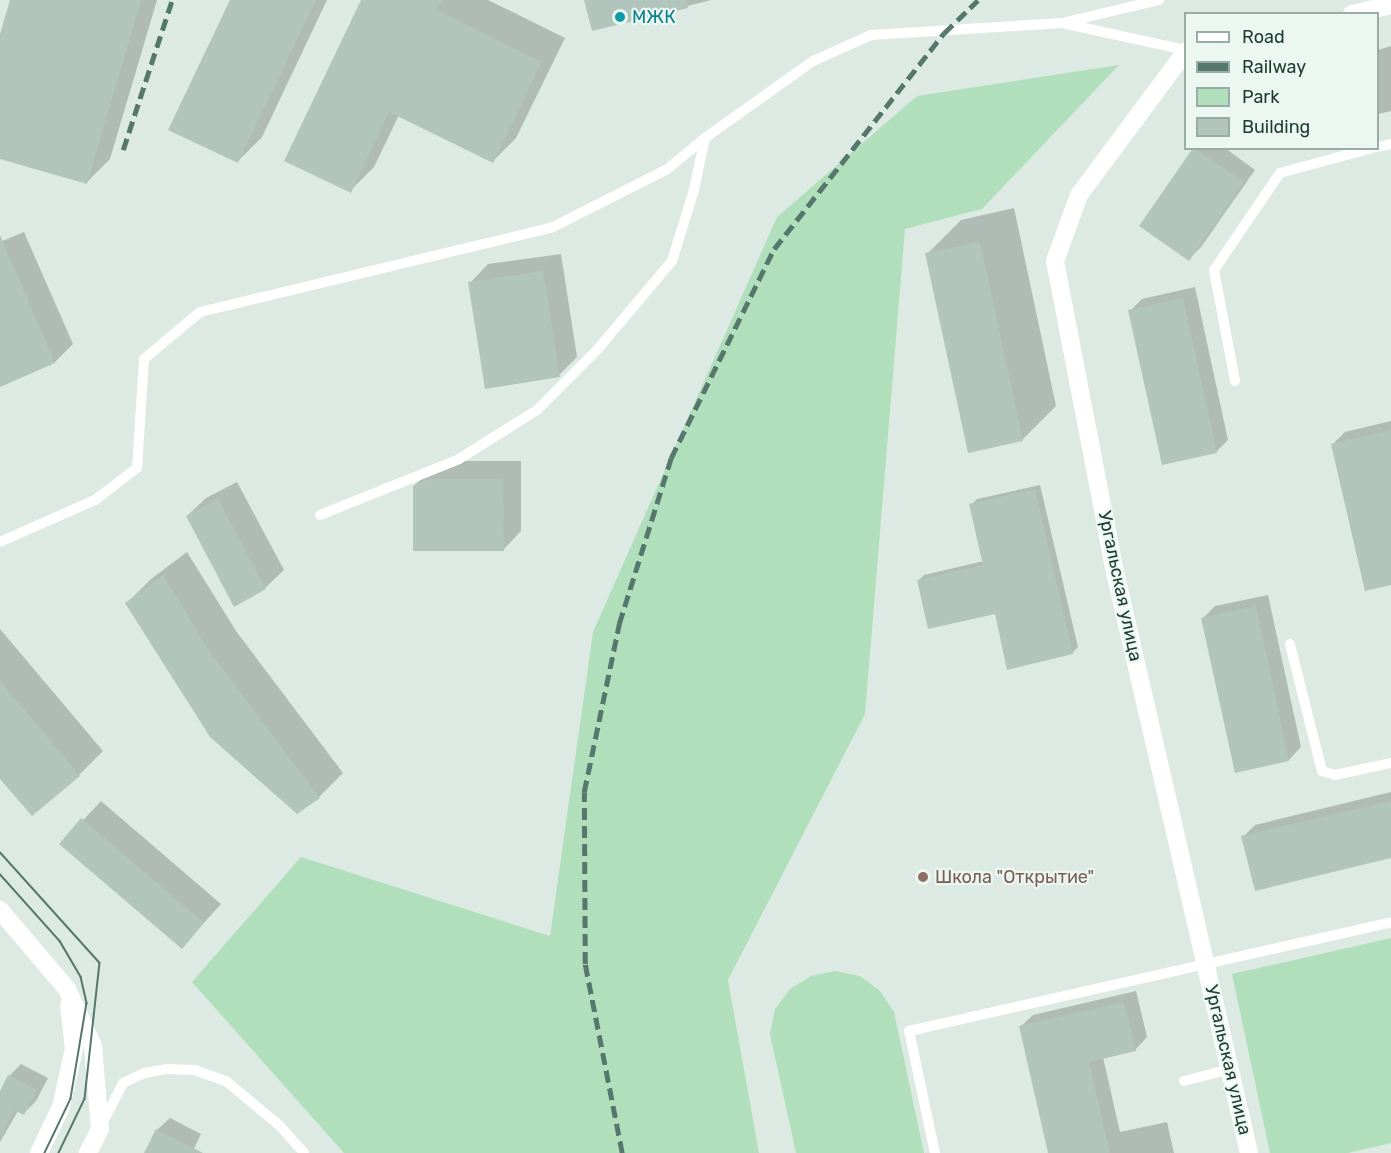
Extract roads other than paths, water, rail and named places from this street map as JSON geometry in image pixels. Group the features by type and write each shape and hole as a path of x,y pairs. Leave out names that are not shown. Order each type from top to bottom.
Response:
{"street":[{"path":"1361,12 1391,5"},
{"name":"Ургальская улица","path":"1184,51 1079,195 1055,261 1116,572 1249,1153"},
{"path":"0,910 67,989 93,1046 100,1129 88,1153"},
{"path":"39,1153 62,1107 74,1049 67,989"}],"lane":[{"path":"0,542 94,500 136,468 144,358 200,312 551,228 666,170 705,138 813,61 871,35 1062,23 1160,0"},
{"path":"1062,23 1184,50"},
{"path":"320,515 459,459 537,410 597,350 672,261 694,190 705,138"},
{"path":"1235,381 1214,270 1280,173 1365,150"},
{"path":"1290,644 1322,771 1335,775 1391,763"},
{"path":"935,1153 909,1031 1391,922"},
{"path":"100,1129 123,1083 144,1073 166,1069 195,1070 226,1081 234,1087 280,1126 304,1153"},
{"path":"1184,1081 1230,1069"}],"tram line":[{"path":"0,852 100,963 85,1099 59,1153"},
{"path":"0,874 60,941 81,977 87,1003 71,1099 45,1153"}],"railway":[{"path":"123,150 172,0"},
{"path":"622,1153 585,964 584,792 619,624 671,458 774,249 944,33 978,0"}],"place":[{"name":"МЖК","path":"620,17"},
{"name":"Школа \"Открытие\"","path":"923,877"}]}
